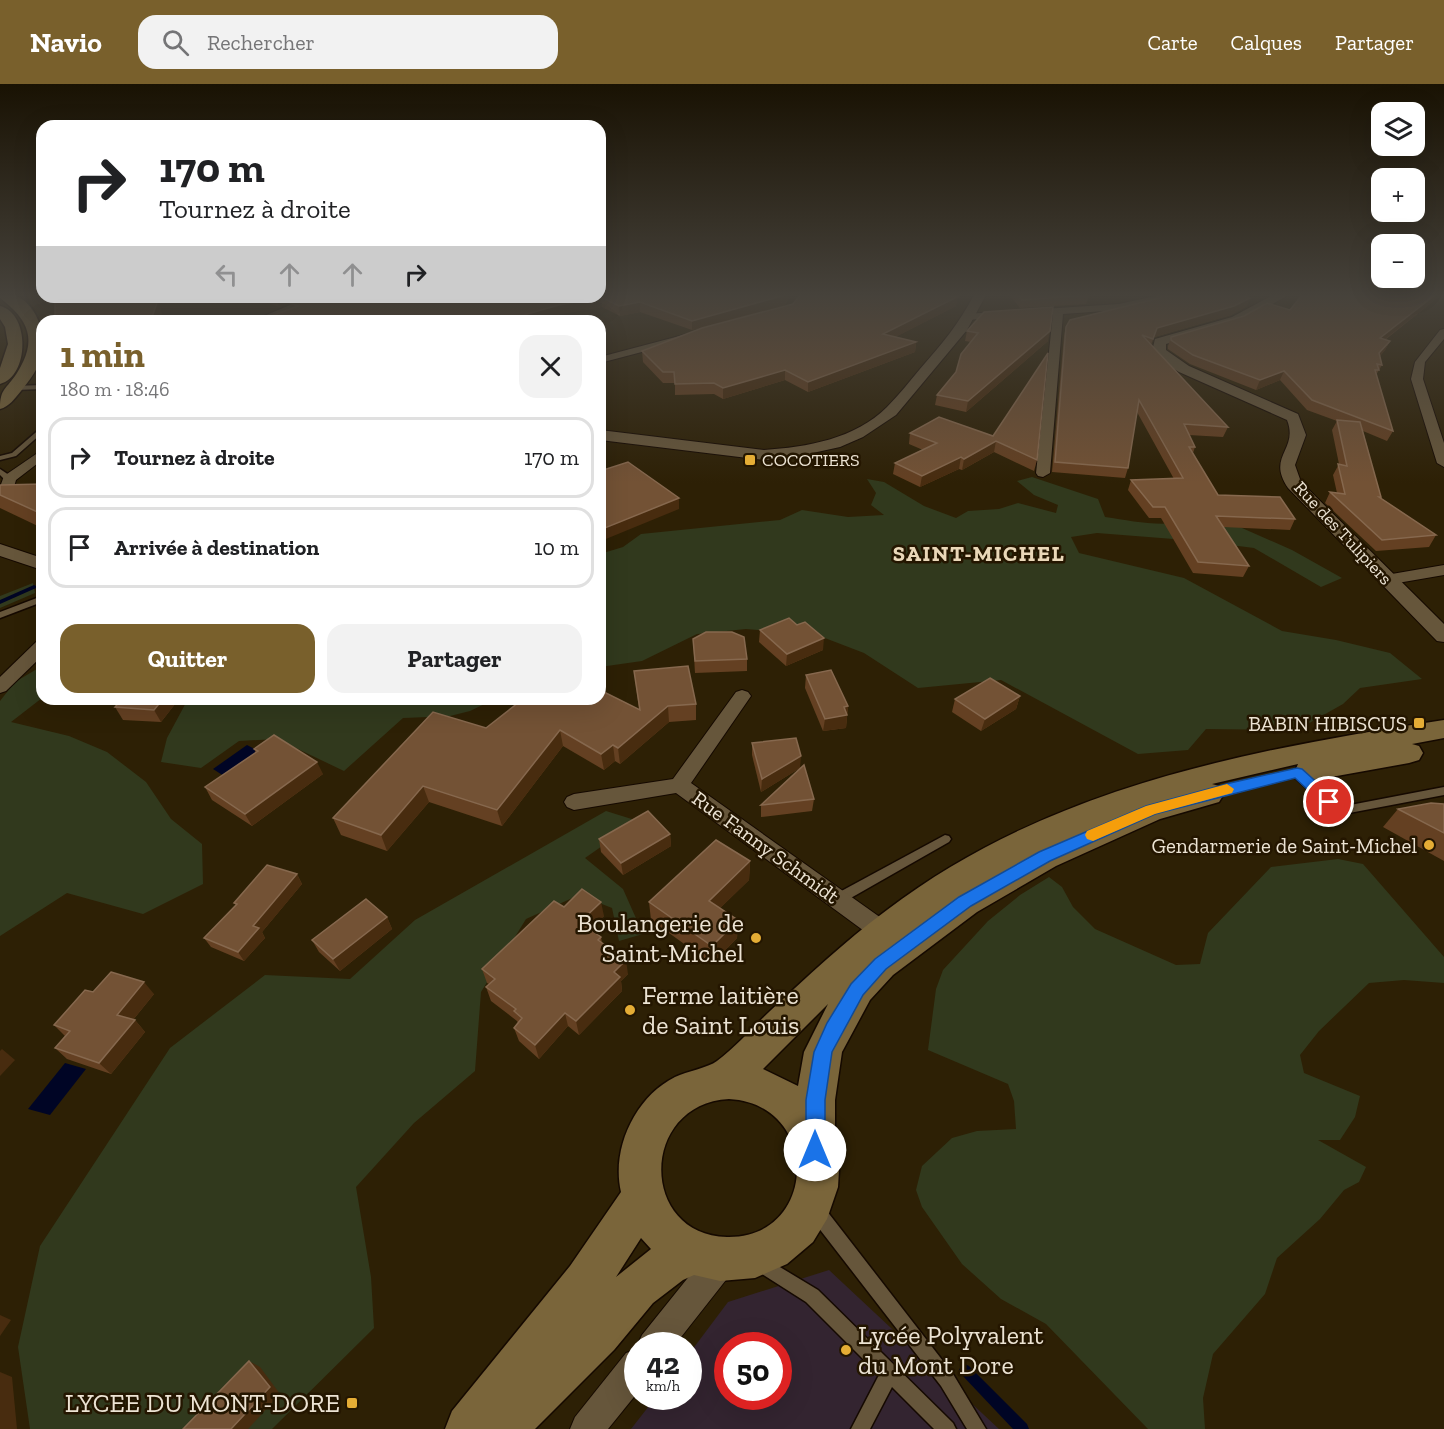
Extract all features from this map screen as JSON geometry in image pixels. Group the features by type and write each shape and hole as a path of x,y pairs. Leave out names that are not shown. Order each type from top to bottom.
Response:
{"main road":[{"path":"0,380 14,358"},
{"path":"0,404 15,388 34,358"},
{"path":"726,1079 883,932 961,875 1008,849 1132,794 1221,770 1353,743 1444,729"},
{"path":"500,1429 597,1333 637,1287 667,1264 777,1247 797,1228 811,1205 818,1177 815,1150 815,1100 823,1052 833,1029 857,989 880,964 965,902 1044,857 1151,810 1270,777 1444,746"},
{"path":"722,1257 671,1238 654,1219 644,1196 640,1167 645,1139 658,1114 676,1096 700,1083 726,1079 750,1082 772,1090 792,1105 806,1126 815,1150"},
{"path":"470,1429 586,1282 644,1196"}],"street":[{"path":"606,436 764,454 790,453 834,444 864,430 891,412 937,358"},
{"path":"1043,473 1054,358"},
{"name":"Rue des Tulipiers","path":"1165,358 1293,417 1298,426 1298,442 1288,460 1288,473 1307,499 1444,636"},
{"path":"1424,358 1420,363 1417,379 1444,463"},
{"path":"7,484 36,459"},
{"path":"0,550 36,562"},
{"path":"1386,580 1444,570"},
{"path":"0,687 36,652"},
{"name":"Rue Fanny Schmidt","path":"742,696 680,785 883,932"},
{"path":"574,802 680,785"},
{"path":"664,1332 722,1257"},
{"path":"586,1429 624,1382"}],"lane":[{"path":"15,388 36,387"},
{"path":"0,458 14,455 36,435"},
{"path":"0,615 36,601"},
{"path":"1297,773 1329,802 1344,810 1444,791"},
{"path":"838,899 945,839"},
{"path":"811,1205 947,1380 977,1429"},
{"path":"722,1257 812,1296 947,1429"},
{"path":"860,1429 890,1373"}],"shaded area":[{"name":"Lycée Polyvalent du Mont Dore","path":"829,1270 999,1429 631,1429 646,1410 702,1410 702,1337 728,1302"}],"green space":[{"path":"1032,477 1098,499 1105,517 1157,524 1182,522 1208,513 1292,550 1342,578 1321,587 1254,548 1097,533 1071,537 1079,553 1184,578 1282,631 1336,640 1390,653 1422,679 1360,688 1343,704 1297,730 1206,729 1188,750 1138,754 1001,680 918,688 864,653 817,635 746,629 697,634 642,661 606,666 606,552 623,547 641,534 780,520 802,510 848,517 884,515 871,505 876,493 867,479 884,482 924,506 956,518 968,511 999,509 1018,503 1056,513 1058,505 1034,495 1017,481"},
{"path":"33,583 35,593 0,608 0,596"},
{"path":"36,670 36,703 11,722 69,736 107,752 146,782 171,819 202,844 203,884 143,914 67,893 0,936 0,701 15,682"},
{"path":"185,705 482,705 470,711 438,719 403,718 344,771 277,739 239,741 201,768 161,762 167,738"},
{"path":"606,811 638,821 585,858 623,889 643,934 619,941 612,908 579,895 526,919 481,992 475,1071 414,1123 356,1187 371,1277 374,1328 272,1429 30,1429 18,1347 40,1246 170,1048 265,975 350,979 415,920"},
{"path":"1338,859 1363,864 1444,957 1444,983 1404,980 1369,983 1319,1031 1300,1055 1304,1073 1360,1096 1355,1117 1340,1140 1318,1140 1366,1167 1359,1182 1344,1190 1320,1219 1277,1258 1265,1294 1213,1354 1203,1398 1205,1429 1148,1429 1046,1324 1001,1299 962,1264 922,1207 916,1190 922,1166 952,1138 977,1131 1016,1129 1014,1101 1008,1084 928,1050 936,989 943,970 988,921 1020,895 1049,877 1062,887 1073,907 1095,929 1176,965 1200,964 1208,933 1271,867"}],"water":[{"path":"247,745 262,753 227,778 213,769"},
{"path":"65,1063 86,1069 50,1115 28,1109"}],"building":[{"path":"649,358 873,358 808,382 785,370 723,388 714,383 675,384 674,372 663,372"},
{"path":"960,358 1019,358 968,401 937,395 956,372"},
{"path":"1045,358 1048,358 1037,460 996,441 964,459 961,457 922,476 895,463 937,443 910,433 939,417 993,436"},
{"path":"1063,358 1163,358 1228,427 1184,424 1195,447 1189,447 1218,495 1280,497 1295,519 1216,516 1249,566 1198,562 1165,507 1153,507 1131,480 1183,478 1139,400 1128,468 1055,462"},
{"path":"1200,358 1380,358 1382,365 1377,364 1379,370 1375,370 1393,431 1312,400 1284,371 1260,380"},
{"path":"1337,420 1360,422 1381,497 1379,497 1436,535 1382,540 1330,492 1345,494 1338,464 1347,466"},
{"path":"628,462 679,498 606,528 606,469"},
{"path":"36,484 36,511 0,495 0,485"},
{"path":"789,618 797,625 805,622 824,638 787,654 760,630"},
{"path":"706,632 732,632 744,637 747,659 695,661 693,639"},
{"path":"688,666 696,704 668,706 618,748 613,745 601,754 560,730 497,810 423,786 381,835 333,818 433,712 486,728 515,705 606,705 606,693 640,710 634,671"},
{"path":"831,670 848,706 844,707 847,715 825,719 806,675"},
{"path":"990,678 1020,696 985,719 955,699"},
{"path":"117,705 158,705 154,710 115,707"},
{"path":"274,735 317,762 245,814 205,787 258,751 254,749"},
{"path":"796,738 801,756 762,779 752,743"},
{"path":"804,765 814,799 761,805"},
{"path":"1431,803 1444,804 1444,833 1398,809"},
{"path":"648,811 670,834 621,863 599,839"},
{"path":"716,840 750,861 709,901 738,920 712,946 649,902"},
{"path":"267,865 297,874 253,926 259,928 238,952 204,938 237,904 234,903"},
{"path":"582,889 601,902 580,922 601,937 598,940 626,960 614,972 620,977 576,1021 565,1013 535,1045 514,1028 522,1018 514,1011 516,1009 486,987 495,979 482,969 554,901 564,907"},
{"path":"366,899 387,917 333,959 312,940"},
{"path":"111,972 144,982 117,1015 135,1020 99,1063 55,1048 70,1031 54,1025 85,990 93,992"},
{"path":"249,1361 270,1387 231,1429 183,1429"}],"waterway":[{"path":"0,602 34,587"},
{"path":"965,1370 1022,1429"}],"slow traffic":[{"path":"1093,835 1151,810 1227,789"}],"place":[{"name":"COCOTIERS","path":"750,460"},
{"name":"BABIN HIBISCUS","path":"1419,723"},
{"name":"Gendarmerie de Saint-Michel","path":"1429,845"},
{"name":"Boulangerie de Saint-Michel","path":"756,938"},
{"name":"Ferme laitière de Saint Louis","path":"630,1010"},
{"name":"Lycée Polyvalent du Mont Dore","path":"846,1350"},
{"name":"LYCEE DU MONT-DORE","path":"352,1403"}],"district":[{"name":"SAINT-MICHEL","path":"979,553"}],"route":[{"path":"815,1150 815,1100 823,1052 833,1029 857,989 880,964 965,902 1044,857 1151,810 1270,777 1297,773 1329,802"}]}
